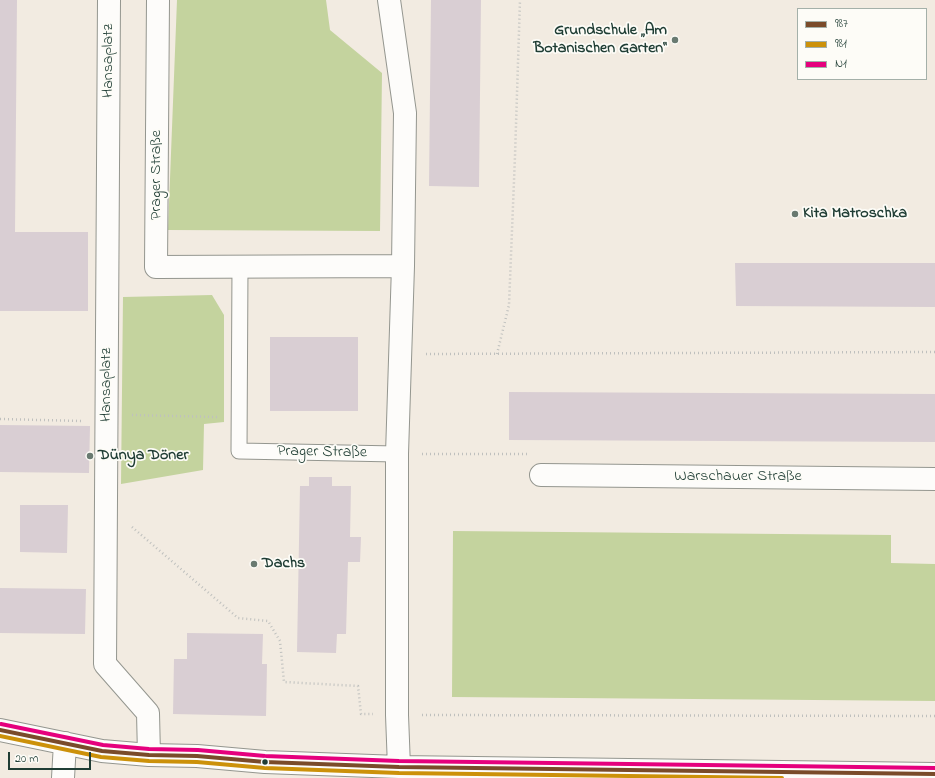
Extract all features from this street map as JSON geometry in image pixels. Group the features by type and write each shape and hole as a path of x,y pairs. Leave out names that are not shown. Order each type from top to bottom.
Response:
{"street":[{"name":"Hansaplatz","path":"109,0 105,664 148,713 149,754"},
{"name":"Prager Straße","path":"158,0 156,267 403,266"},
{"path":"389,0 405,114 403,266 397,454 397,715 399,767"},
{"name":"Warschauer Straße","path":"541,476 935,478"},
{"path":"0,730 102,751 197,756 265,762 399,767 935,774"},
{"path":"63,778 65,743"}],"lane":[{"name":"Prager Straße","path":"240,267 239,451 397,454"}],"path":[{"path":"497,354 510,304 520,0"},
{"path":"400,354 935,352"},
{"path":"0,419 240,417"},
{"path":"397,454 528,454 541,476"},
{"path":"106,516 121,518 238,618 268,621 280,641 284,682 358,686 361,714 935,716"}],"green space":[{"path":"177,0 326,0 330,30 382,73 380,231 168,230"},
{"path":"212,295 224,315 224,422 204,424 203,470 121,484 123,297"},
{"path":"453,531 891,535 891,563 935,564 935,701 452,697"}],"building":[{"path":"0,0 17,0 15,232 88,232 88,311 0,311"},
{"path":"431,0 481,0 479,187 429,186"},
{"name":"Kita Matroschka","path":"735,263 935,263 935,307 736,306"},
{"path":"270,337 358,337 358,411 270,411"},
{"path":"509,392 935,394 935,442 509,440"},
{"path":"0,425 90,426 89,473 0,472"},
{"path":"309,477 332,477 332,486 351,486 350,537 361,537 360,562 348,562 346,634 337,634 336,653 297,652 300,486 309,486"},
{"path":"20,505 68,505 67,553 20,552"},
{"path":"0,588 86,589 85,634 0,633"},
{"path":"187,633 263,634 262,664 267,664 266,716 173,714 174,659 187,659"}],"transit line":[{"name":"N1","path":"1,724 103,745 149,749 198,750 265,756 399,761 935,768"},
{"name":"987","path":"0,730 102,751 149,755 197,756 265,762 399,767 935,774"},
{"name":"981","path":"0,736 101,757 149,761 197,762 265,768 399,773 782,778"}],"place":[{"name":"Grundschule „Am Botanischen Garten“","path":"675,40"},
{"name":"Kita Matroschka","path":"795,214"},
{"name":"Dünya Döner","path":"90,456"},
{"name":"Dachs","path":"254,564"}]}
